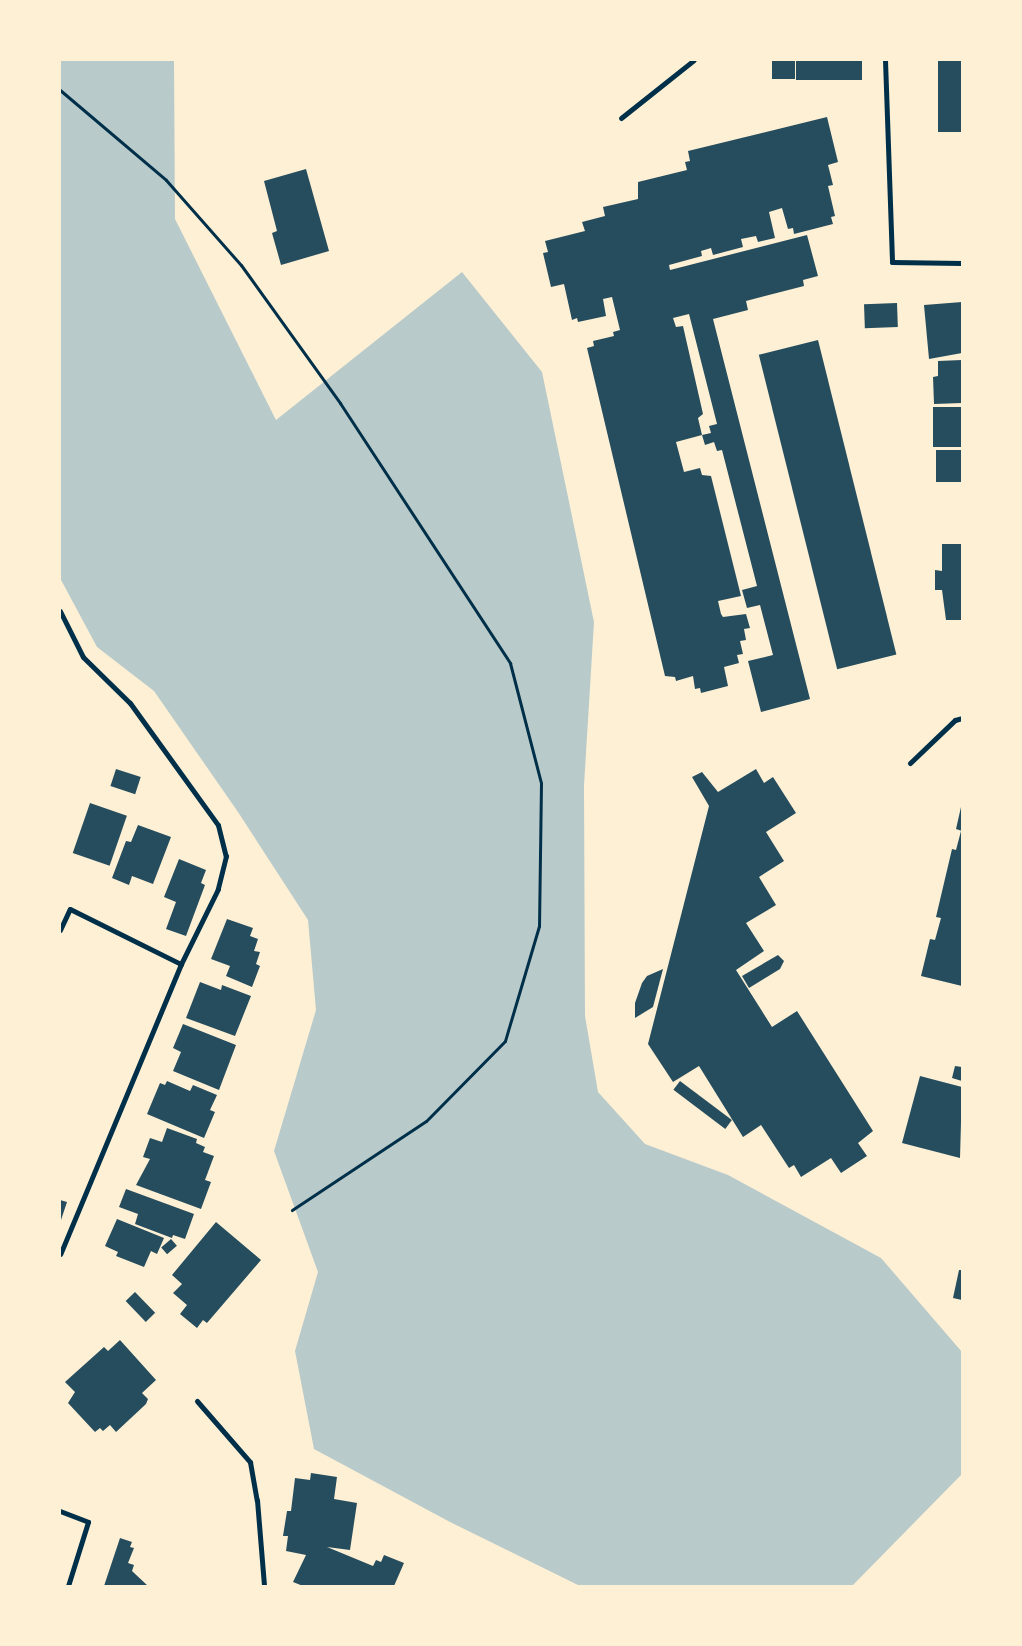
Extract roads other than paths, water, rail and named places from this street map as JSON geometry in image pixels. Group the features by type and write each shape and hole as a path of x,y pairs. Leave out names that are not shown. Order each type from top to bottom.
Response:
{"street":[{"path":"622,118 694,60"},
{"path":"885,60 892,262 962,263"},
{"path":"60,611 83,657 130,703 218,825 226,856 218,889 181,964 60,1254"},
{"path":"910,763 955,720 962,718"},
{"path":"60,930 70,910 181,964"},
{"path":"197,1401 250,1462 257,1500 264,1586"},
{"path":"60,1511 88,1522 68,1586"}]}
